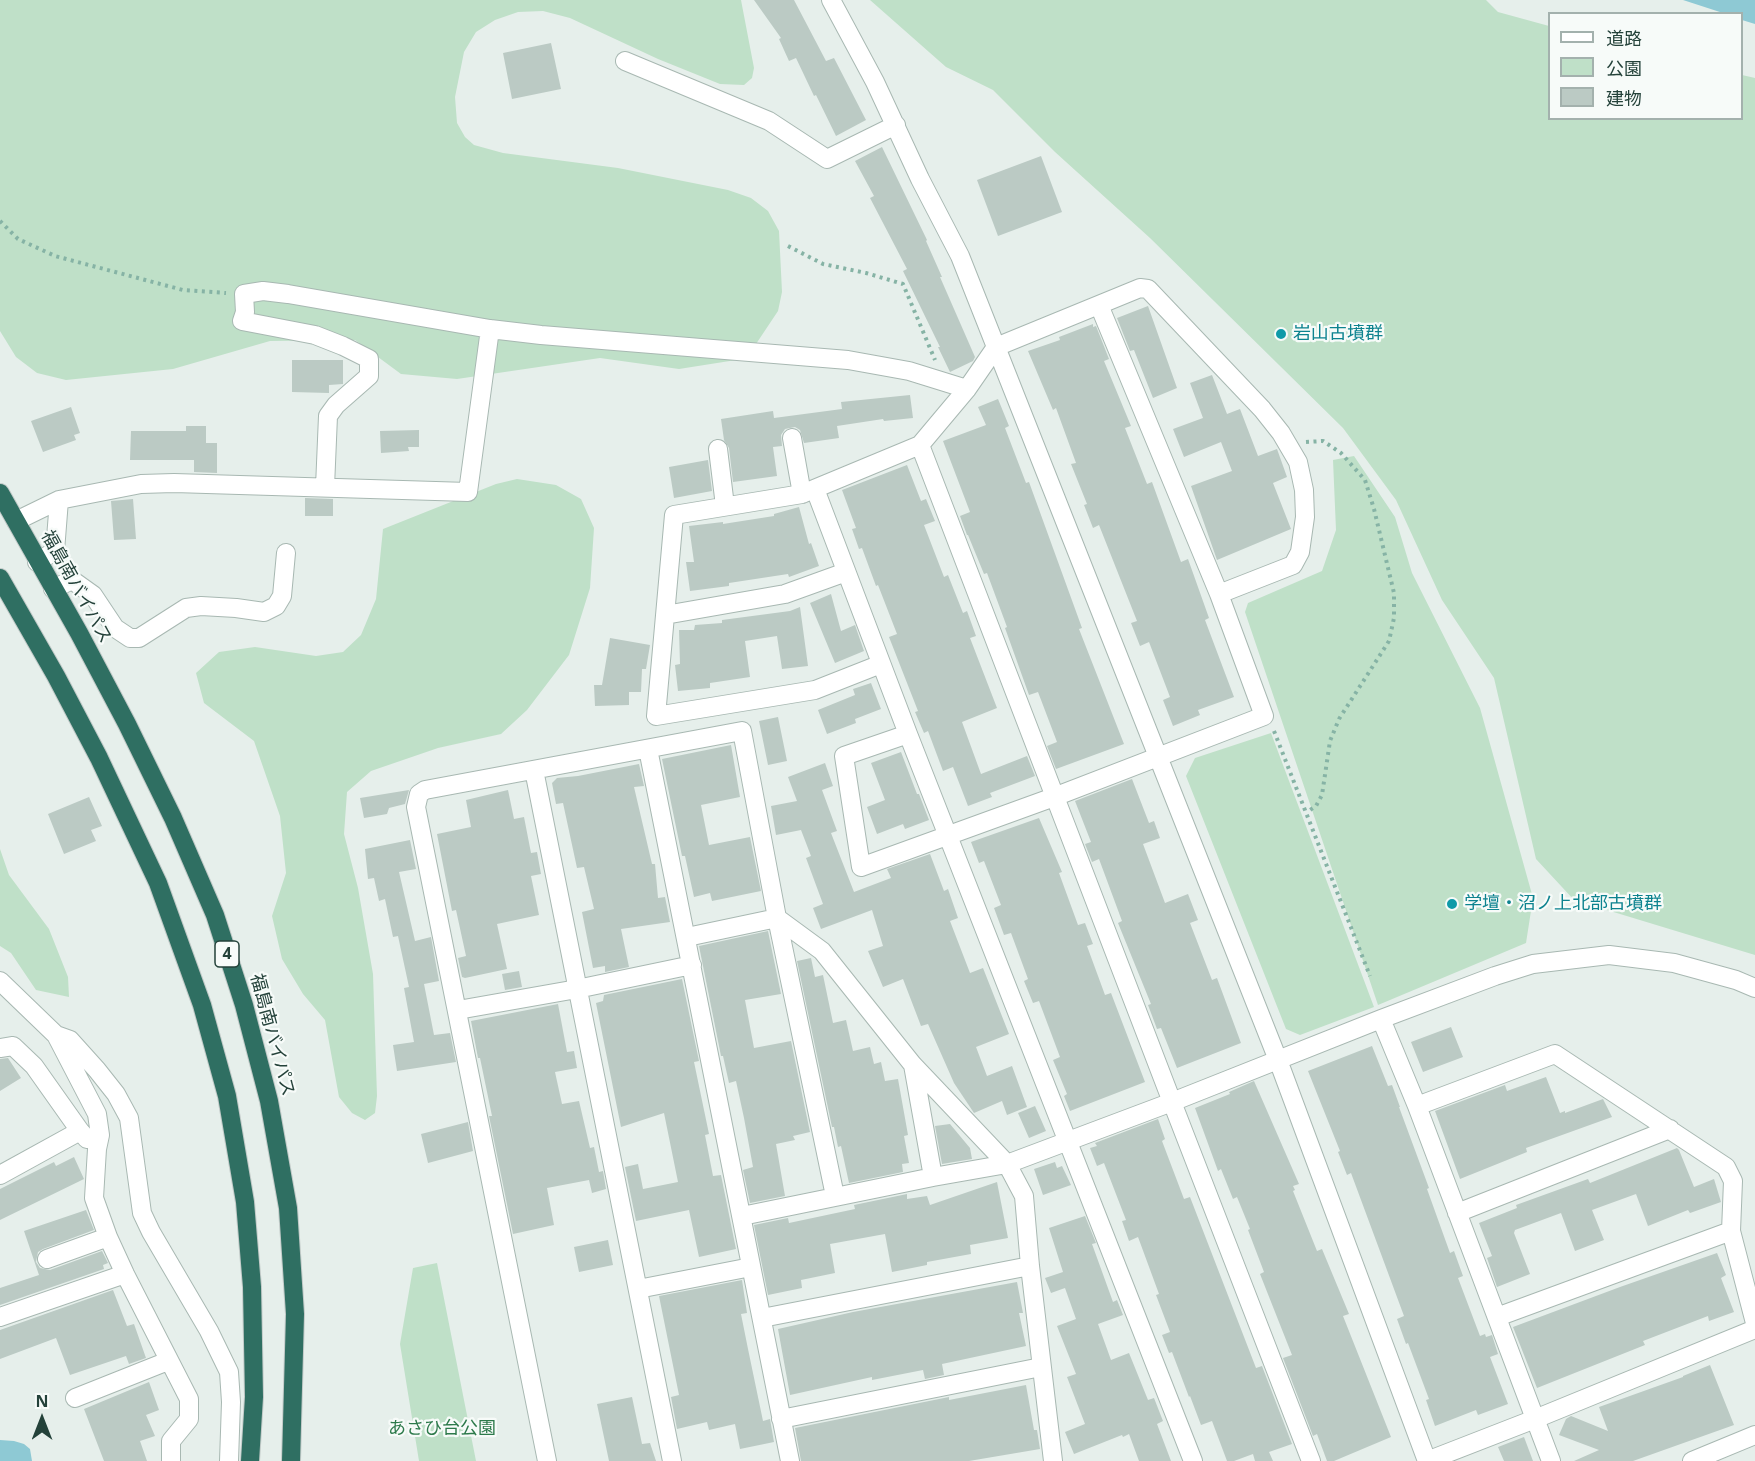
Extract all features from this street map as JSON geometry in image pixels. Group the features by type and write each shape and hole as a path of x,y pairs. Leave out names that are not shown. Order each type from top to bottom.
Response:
{"highway":[{"name":"福島南バイパス","path":"0,493 79,633 173,818 215,915 244,1005 269,1101 288,1208 295,1314 291,1461"},
{"name":"4","path":"1,580 56,676 99,758 158,883 202,1005 226,1096 245,1202 252,1287 254,1397 250,1461"}],"street":[{"path":"831,0 844,21 960,256 1278,1060 1427,1461 1755,1329"},
{"path":"625,61 769,121 827,159 896,126"},
{"path":"881,664 816,690 656,716 674,515 809,491 920,445 967,388 996,347 1140,288 1148,289 1262,409 1288,444 1298,462 1304,490 1305,517 1300,552 1293,566 1219,594"},
{"path":"325,487 328,416 336,405 369,376 369,359 315,335 242,321 244,294 263,291 288,294 490,329 541,335 848,360 909,371 967,388"},
{"path":"908,734 844,756 861,867 1054,797 1264,716 1219,594 1100,305"},
{"path":"16,521 59,500 141,484 174,483 468,492 490,329"},
{"path":"792,438 809,491 846,572 1193,1461"},
{"path":"920,445 1311,1461"},
{"path":"718,449 725,506"},
{"path":"38,562 55,551 59,500"},
{"path":"53,589 72,580 93,596 115,628 130,638 139,638 186,608 225,607 264,612 276,606 282,596 286,553"},
{"path":"665,615 785,594 846,572"},
{"path":"547,1461 416,807 418,794 425,790 742,731 777,918 835,1196"},
{"path":"648,749 790,1461"},
{"path":"534,770 672,1461"},
{"path":"687,937 777,918 822,951 913,1065 1007,1164 1024,1196 1053,1461"},
{"path":"742,1216 1007,1164 1172,1102 1381,1019 1533,964 1610,955 1674,963 1736,980 1755,988"},
{"path":"458,1010 577,989 692,965"},
{"path":"0,981 56,1035 97,1114 100,1135 94,1198 125,1274 189,1399 189,1419 171,1441 171,1461"},
{"path":"1381,1019 1417,1106 1551,1461"},
{"path":"56,1035 70,1040 97,1070 116,1094 129,1118 142,1213 209,1330 229,1372 231,1402 229,1461"},
{"path":"0,1048 13,1046 34,1066 80,1131 97,1149"},
{"path":"1417,1106 1555,1054 1726,1167 1733,1181 1731,1231 1755,1323"},
{"path":"913,1065 933,1177"},
{"path":"1457,1213 1670,1129"},
{"path":"0,1175 80,1131"},
{"path":"1497,1317 1731,1231"},
{"path":"47,1259 108,1237"},
{"path":"762,1318 1030,1266"},
{"path":"638,1290 751,1267"},
{"path":"0,1317 125,1274"},
{"path":"75,1398 168,1361"},
{"path":"781,1419 1041,1367"},
{"path":"1692,1461 1755,1435"}],"path":[{"path":"0,221 18,239 55,256 183,290 244,294"},
{"path":"788,246 823,264 903,284 943,380"},
{"path":"1288,444 1323,441 1341,453 1365,480 1394,594 1394,618 1389,640 1340,719 1330,741 1322,795 1316,806 1307,812"},
{"path":"1264,716 1274,730 1370,976"}],"green space":[{"path":"0,0 741,0 754,68 752,78 744,85 720,84 658,59 570,18 543,11 518,12 495,20 476,32 464,52 455,97 457,123 465,137 474,145 503,153 618,168 728,190 751,198 768,211 779,231 782,292 778,311 756,344 736,360 679,369 600,358 457,379 401,374 355,340 270,341 173,369 66,380 37,373 16,357 0,331"},
{"path":"870,0 1486,0 1498,12 1548,26 1548,120 1743,120 1743,75 1755,78 1755,955 1574,900 1536,859 1494,678 1442,600 1396,500 1343,428 1150,238 1055,152 993,90 946,67"},
{"path":"1354,456 1395,517 1412,573 1480,708 1533,898 1526,943 1378,1005 1245,612 1248,603 1322,571 1336,530 1333,460"},
{"path":"517,479 556,485 581,499 594,528 590,588 569,655 527,710 501,734 438,748 371,771 347,792 344,834 358,888 373,974 377,1096 375,1113 365,1120 352,1113 339,1097 325,1020 303,994 282,959 272,916 286,873 280,816 254,741 204,703 196,673 219,652 255,647 316,656 343,652 361,635 376,599 383,529 496,484"},
{"path":"1271,733 1374,1007 1300,1035 1286,1029 1186,776 1195,758"},
{"path":"0,849 9,875 49,929 68,977 69,997 36,990 11,953 0,946"},
{"name":"あさひ台公園","path":"437,1263 476,1461 419,1461 400,1344 413,1268"}],"water":[{"path":"1683,0 1755,0 1755,24 1743,20 1743,12 1720,12"},
{"path":"0,1440 24,1444 30,1449 32,1461 0,1461"}],"building":[{"path":"754,0 794,0 826,61 834,58 866,120 836,136 796,58 789,61 779,39 781,38"},
{"path":"551,43 561,89 512,99 503,53"},
{"path":"882,147 927,240 942,277 940,277 975,357 973,361 950,372 903,271 907,269 870,198 874,196 855,161"},
{"path":"1041,156 1062,212 998,236 977,180"},
{"path":"1148,306 1177,388 1153,398 1134,350 1130,351 1117,318"},
{"path":"1093,324 1093,327 1096,326 1109,359 1104,361 1131,426 1125,428 1147,484 1152,482 1181,562 1188,559 1209,618 1205,620 1234,697 1198,710 1200,715 1173,726 1163,700 1170,697 1149,642 1140,646 1131,623 1137,621 1099,525 1093,528 1084,505 1087,504 1071,464 1076,463 1056,408 1053,410 1028,351 1060,340 1059,337"},
{"path":"292,360 343,360 343,384 329,385 329,393 292,392"},
{"path":"1212,375 1227,414 1240,409 1258,456 1277,449 1287,477 1273,483 1291,529 1217,560 1191,486 1232,471 1221,442 1184,457 1173,429 1203,418 1190,383"},
{"path":"910,395 913,418 884,421 883,419 837,426 839,438 804,443 800,430 795,427 785,429 781,435 782,446 773,447 777,476 733,482 729,448 724,440 721,419 773,411 774,418 842,409 841,402"},
{"path":"998,399 1009,426 1005,428 1026,483 1029,482 1082,628 1079,629 1124,744 1056,769 1047,746 1057,742 1038,692 1029,695 987,573 984,574 967,535 960,516 970,512 943,441 986,425 978,407"},
{"path":"71,407 80,433 74,435 76,440 43,452 31,421"},
{"path":"186,426 206,426 206,443 217,443 217,473 194,472 194,460 130,460 131,431 186,431"},
{"path":"419,430 419,447 408,447 409,451 381,453 380,431"},
{"path":"708,460 712,491 674,498 669,467"},
{"path":"907,465 921,501 926,499 935,521 924,525 944,577 948,575 963,613 967,611 976,636 970,638 997,708 962,722 981,774 1027,756 1035,776 990,793 992,797 968,806 953,767 943,771 928,731 924,733 915,712 918,711 889,637 897,634 862,548 859,549 852,529 856,528 842,490"},
{"path":"305,498 333,499 333,516 305,516"},
{"path":"133,499 136,539 114,540 111,501"},
{"path":"799,507 809,544 811,543 819,566 789,577 788,574 690,591 686,562 694,562 689,526 723,522 723,524 774,516 774,514"},
{"path":"831,594 841,631 855,625 864,651 835,663 810,603"},
{"path":"800,607 808,666 782,669 777,636 745,641 750,677 710,683 710,688 678,691 675,665 680,664 679,630 694,630 695,625 722,623 722,620 790,611"},
{"path":"610,638 650,645 646,669 642,669 641,692 629,692 629,705 595,706 594,685 602,685"},
{"path":"871,683 881,709 855,719 856,723 827,734 818,710 855,695 853,689"},
{"path":"778,717 787,761 768,765 759,721"},
{"path":"731,745 740,797 701,805 709,845 750,837 761,891 712,901 710,893 694,897 685,856 682,856 662,759"},
{"path":"901,752 929,820 905,829 903,824 877,834 867,807 885,800 871,763"},
{"path":"825,763 833,786 822,790 837,831 831,833 854,892 891,878 887,869 930,854 944,891 948,889 958,918 950,921 970,973 983,968 1009,1034 976,1047 987,1076 1012,1066 1027,1107 1007,1115 1002,1101 974,1113 954,1083 928,1024 921,1026 903,979 883,987 868,951 883,946 872,910 821,929 813,908 823,904 806,858 811,856 801,830 776,835 771,806 797,801 788,777"},
{"path":"639,764 644,786 634,787 652,864 655,864 658,898 665,897 670,922 621,929 629,967 605,972 605,966 593,968 582,912 594,909 584,867 577,868 563,803 556,804 552,783 557,778"},
{"path":"1132,779 1149,823 1154,821 1160,838 1143,844 1165,903 1188,894 1198,920 1190,923 1212,980 1217,978 1241,1043 1177,1068 1161,1028 1157,1029 1148,1005 1151,1004 1118,923 1122,921 1099,859 1092,862 1085,844 1091,842 1075,801"},
{"path":"409,790 405,804 389,808 387,814 364,818 360,798"},
{"path":"508,790 514,819 524,817 531,853 537,852 541,874 531,876 539,915 497,924 507,969 465,978 462,977 458,958 466,956 456,910 452,911 437,834 471,827 466,800"},
{"path":"89,797 102,826 91,830 96,841 64,854 48,814"},
{"path":"1039,818 1062,872 1059,873 1078,925 1085,923 1093,944 1087,946 1105,995 1111,993 1145,1082 1070,1111 1064,1096 1067,1094 1053,1060 1060,1057 1039,1001 1033,1003 1024,981 1028,979 1011,933 1004,935 994,908 1001,905 984,861 979,863 971,842"},
{"path":"410,840 416,869 399,872 415,941 431,937 439,981 424,984 434,1035 450,1033 456,1062 397,1071 393,1045 414,1042 404,988 409,987 398,936 393,937 385,899 379,901 374,878 368,879 365,849"},
{"path":"768,931 781,994 745,1000 754,1048 791,1041 810,1132 793,1136 795,1140 776,1144 785,1196 750,1203 743,1170 753,1167 744,1118 736,1081 729,1083 723,1056 721,1056 699,946"},
{"path":"811,958 815,977 823,975 833,1023 846,1020 853,1051 870,1047 874,1064 881,1062 885,1081 898,1079 908,1135 904,1136 909,1163 902,1164 903,1172 849,1183 841,1146 838,1147 834,1127 832,1127 797,961"},
{"path":"519,971 522,987 505,990 502,974"},
{"path":"682,979 699,1061 694,1062 709,1134 705,1135 713,1176 721,1175 736,1249 699,1257 689,1210 636,1221 625,1167 638,1164 643,1189 678,1182 664,1113 621,1127 596,1003 603,1001 604,995"},
{"path":"558,1004 567,1052 574,1051 577,1068 555,1072 562,1104 579,1101 590,1148 594,1147 599,1172 603,1171 606,1189 592,1193 589,1180 547,1188 554,1225 513,1234 489,1116 492,1116 471,1021"},
{"path":"1451,1027 1463,1057 1423,1072 1411,1042"},
{"path":"1372,1046 1388,1086 1392,1085 1450,1253 1454,1251 1463,1276 1458,1278 1480,1336 1492,1335 1498,1354 1490,1357 1508,1404 1478,1415 1476,1410 1435,1426 1426,1400 1429,1399 1397,1319 1404,1316 1351,1173 1347,1175 1338,1152 1340,1151 1308,1071"},
{"path":"8,1058 21,1078 0,1091 0,1059"},
{"path":"1546,1077 1560,1113 1603,1099 1612,1117 1526,1148 1527,1152 1460,1179 1435,1111 1505,1085 1507,1091"},
{"path":"1254,1081 1299,1184 1293,1186 1295,1190 1293,1191 1317,1251 1322,1249 1349,1314 1343,1316 1391,1437 1334,1461 1327,1461 1317,1434 1313,1436 1283,1358 1292,1355 1260,1274 1264,1272 1248,1230 1250,1229 1237,1197 1233,1199 1221,1169 1218,1171 1195,1108 1230,1094 1229,1092"},
{"path":"1035,1106 1046,1131 1029,1138 1018,1113"},
{"path":"1158,1119 1165,1139 1162,1141 1184,1199 1190,1197 1256,1368 1262,1366 1292,1444 1269,1452 1273,1461 1255,1461 1253,1454 1234,1461 1227,1461 1212,1421 1201,1425 1172,1352 1169,1353 1162,1335 1170,1332 1138,1237 1129,1241 1122,1221 1126,1220 1104,1163 1097,1166 1090,1148 1097,1146 1095,1143"},
{"path":"468,1122 473,1151 428,1163 421,1134"},
{"path":"950,1124 970,1148 972,1159 942,1164 935,1126"},
{"path":"1677,1148 1694,1187 1714,1179 1721,1202 1690,1213 1688,1210 1648,1226 1636,1194 1592,1210 1604,1240 1575,1251 1561,1213 1515,1230 1514,1233 1530,1274 1497,1287 1487,1258 1492,1256 1479,1223 1517,1208 1516,1205 1588,1179 1590,1183"},
{"path":"74,1157 84,1179 0,1220 0,1189 54,1162 56,1166"},
{"path":"1055,1162 1057,1168 1062,1166 1071,1185 1043,1195 1034,1169"},
{"path":"997,1182 1008,1238 970,1245 971,1254 927,1262 927,1265 892,1272 885,1234 830,1244 835,1273 801,1280 802,1288 768,1295 754,1225 788,1218 789,1223 855,1209 854,1205 907,1194 907,1199 927,1196 930,1205"},
{"path":"86,1210 94,1230 43,1249 38,1252 36,1262 40,1268 50,1270 102,1251 108,1263 103,1265 104,1269 0,1305 0,1288 39,1275 24,1231"},
{"path":"1085,1216 1096,1243 1092,1244 1113,1302 1117,1300 1123,1315 1098,1324 1111,1360 1129,1353 1148,1400 1154,1398 1163,1421 1157,1424 1171,1461 1139,1461 1129,1434 1074,1454 1065,1432 1085,1424 1067,1377 1076,1374 1057,1326 1076,1319 1065,1288 1051,1293 1045,1278 1063,1272 1049,1228"},
{"path":"608,1240 613,1265 579,1272 574,1247"},
{"path":"1717,1253 1726,1275 1721,1278 1734,1312 1709,1321 1708,1316 1643,1341 1645,1345 1537,1388 1513,1327"},
{"path":"742,1280 747,1313 741,1314 763,1421 770,1419 774,1442 740,1449 735,1424 709,1430 707,1422 677,1429 671,1397 679,1395 659,1296"},
{"path":"1017,1282 1023,1313 1019,1313 1026,1346 942,1364 944,1375 925,1379 923,1370 872,1380 872,1377 790,1395 778,1329 853,1312"},
{"path":"113,1290 127,1326 134,1324 146,1358 129,1364 126,1356 70,1375 56,1338 0,1359 0,1330"},
{"path":"1710,1365 1734,1425 1633,1461 1574,1461 1599,1450 1559,1435 1566,1419 1571,1416 1608,1431 1599,1407"},
{"path":"149,1382 159,1410 146,1415 155,1436 140,1441 147,1461 104,1461 84,1409"},
{"path":"1026,1385 1034,1430 1037,1430 1040,1449 969,1461 801,1461 795,1428 949,1397 949,1400"},
{"path":"632,1397 642,1444 650,1443 656,1461 609,1461 597,1404"},
{"path":"1524,1437 1533,1461 1504,1461 1498,1447"}],"place":[{"name":"岩山古墳群","path":"1281,334"},
{"name":"学壇・沼ノ上北部古墳群","path":"1452,904"}]}
